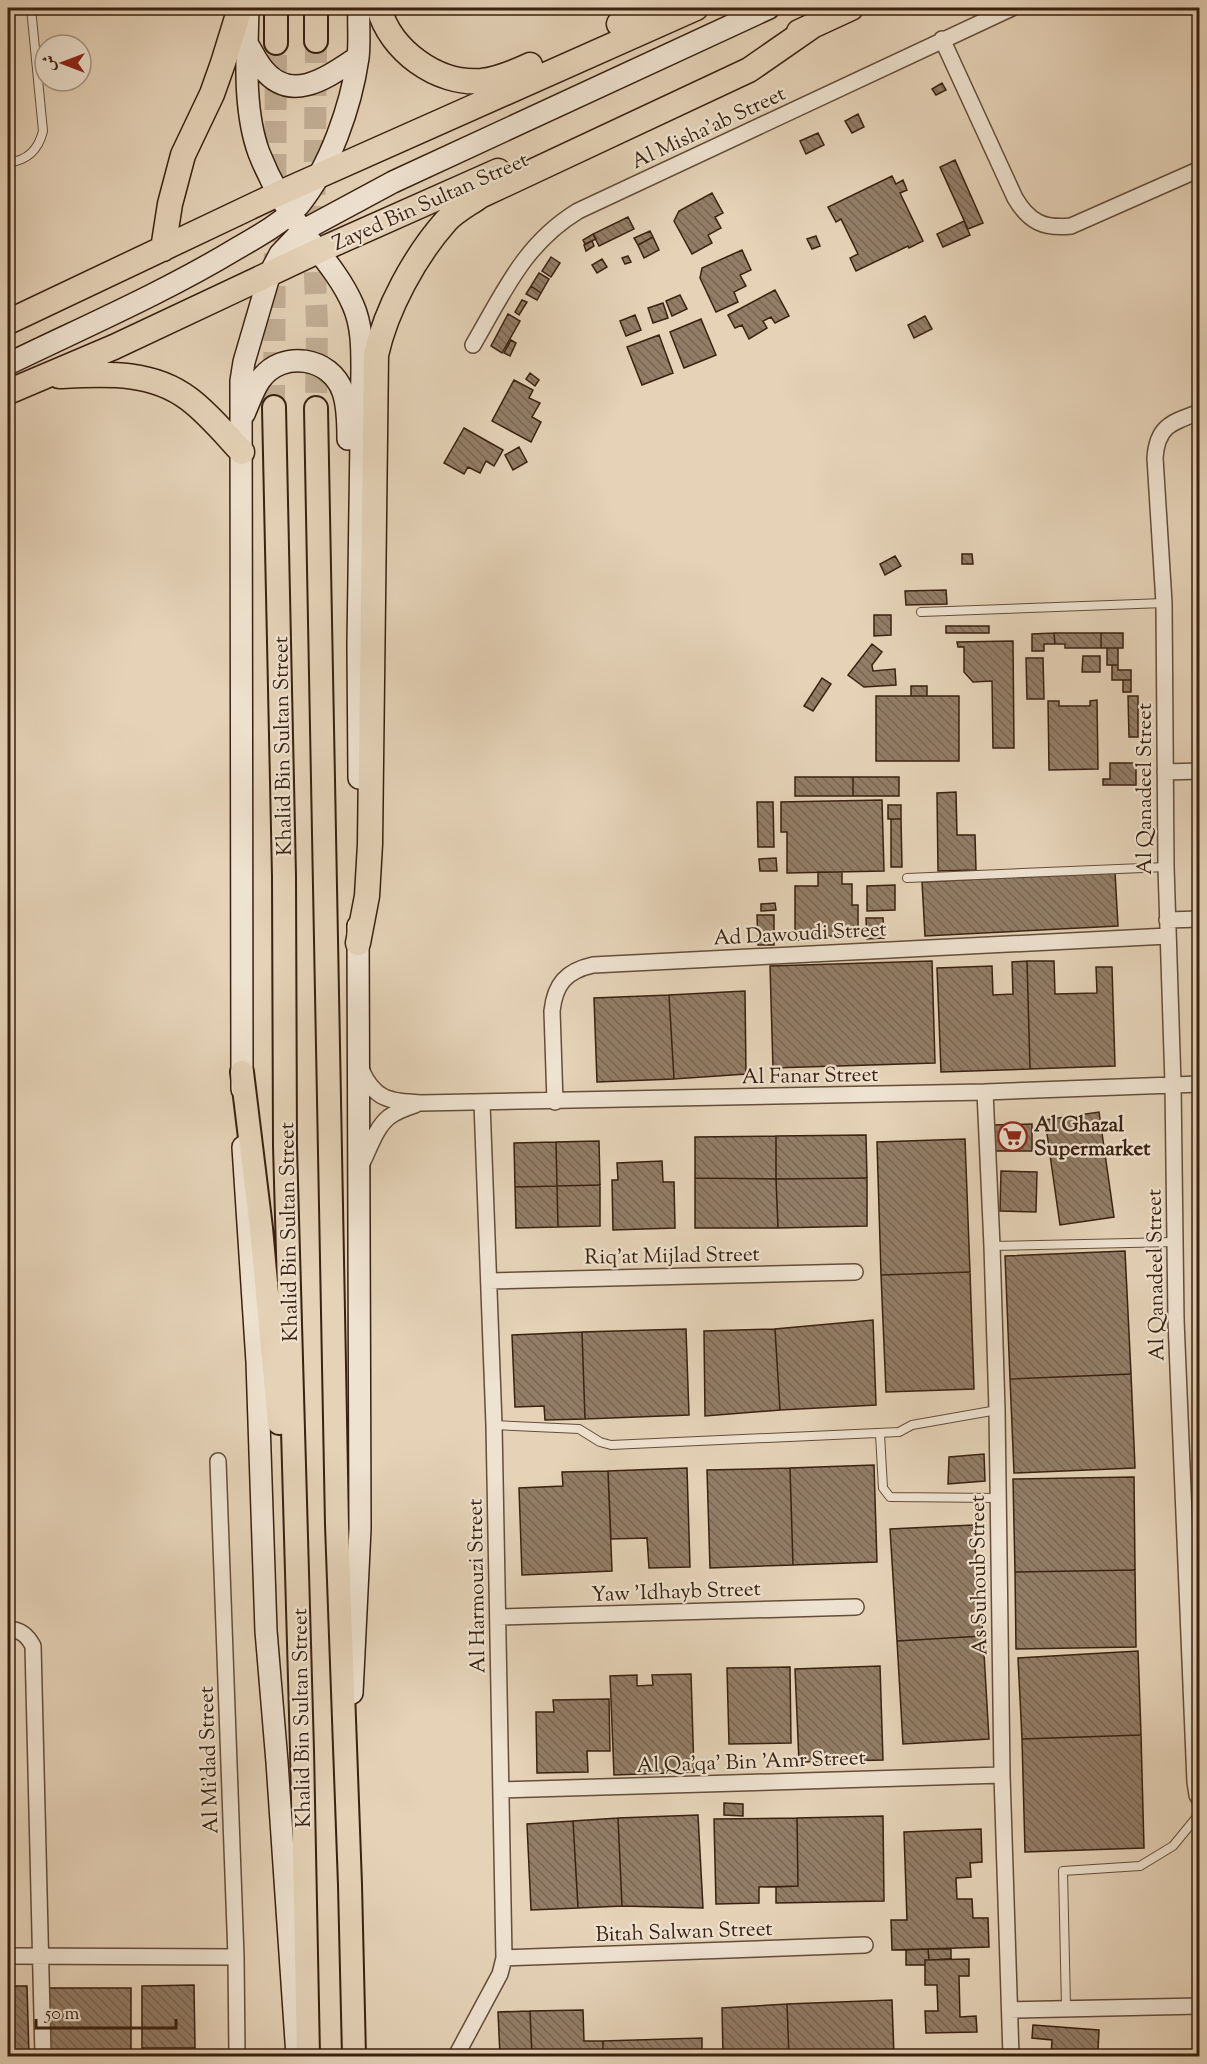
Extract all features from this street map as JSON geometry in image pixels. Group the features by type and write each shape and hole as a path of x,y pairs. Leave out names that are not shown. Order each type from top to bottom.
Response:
{"highway":[{"path":"163,249 170,204 183,155 212,94 240,8"},
{"path":"379,8 382,21 396,41 412,57 435,71 460,80 481,81 508,75 655,8"},
{"path":"8,322 190,234 285,203 318,177 696,8"},
{"name":"Zayed Bin Sultan Street","path":"8,392 114,347 270,273 551,147 851,8"},
{"path":"358,943 367,896 370,844 376,355 381,332 391,310 414,266 448,219 480,196 749,70 814,25"},
{"path":"42,377 118,374 139,376 165,385 189,398 242,452"}],"main road":[{"path":"248,8 247,45 252,125 259,152 285,203 354,306 362,349 358,645 360,1529 347,1798"},
{"path":"276,8 276,43"},
{"path":"316,8 316,41"},
{"path":"318,177 334,143 344,114 358,57 359,8"},
{"path":"297,2056 266,1631 257,1362 243,1168 241,381 244,362 270,273 280,254 303,231 393,182 769,8"},
{"path":"247,45 263,70 286,86 305,87 326,78 358,57"},
{"path":"8,364 200,271 250,241 285,203"},
{"path":"241,421 260,380 269,370 280,364 306,361 318,365 329,371 338,381 344,393 348,432 347,689 353,750 359,780"},
{"name":"Khalid Bin Sultan Street","path":"274,407 284,864 285,1146 308,2056"},
{"name":"Khalid Bin Sultan Street","path":"316,408 337,1503 354,2056"},
{"path":"242,1072 262,1239 281,1447 291,1650 302,1750"}],"street":[{"name":"Al Misha'ab Street","path":"473,345 528,254 544,236 578,211 1012,8"},
{"path":"942,39 1015,198 1022,210 1032,219 1058,228 1071,226 1200,169"},
{"name":"Al Qanadeel Street","path":"1200,412 1169,424 1156,445 1164,603 1166,867 1173,1084 1176,1320 1194,1758 1197,1796 1200,1800"},
{"path":"1165,772 1200,771"},
{"path":"1167,920 1200,919"},
{"name":"Ad Dawoudi Street","path":"555,1102 552,1011 554,997 559,985 568,975 580,968 593,965 730,957 1168,936"},
{"name":"Al Fanar Street","path":"358,1063 368,1085 380,1096 398,1102 421,1103 985,1092 1200,1083"},
{"name":"As Suhoub Street","path":"985,1092 997,1410 1002,1775 1011,2056"},
{"name":"Al Fanar Street","path":"359,1168 387,1118 421,1103"},
{"name":"Al Harmouzi Street","path":"456,2056 500,1974 504,1958 494,1425 482,1103"},
{"name":"Riq'at Mijlad Street","path":"489,1281 855,1272"},
{"name":"Al Mi'dad Street","path":"218,1461 236,1957 237,2056"},
{"name":"Yaw 'Idhayb Street","path":"498,1617 856,1607"},
{"path":"8,1629 18,1630 28,1637 33,1646 43,2056"},
{"name":"Al Qa'qa' Bin 'Amr Street","path":"501,1790 1002,1775"},
{"name":"Bitah Salwan Street","path":"504,1958 865,1945"},
{"path":"8,1956 236,1957"},
{"path":"1010,2010 1066,2007 1200,2006"}],"lane":[{"path":"8,163 30,156 41,141 43,131 31,8"},
{"path":"921,612 1164,603"},
{"path":"907,878 1166,867"},
{"path":"992,1246 1175,1242"},
{"path":"494,1425 579,1429 600,1442 611,1445 880,1434 899,1432 912,1425 997,1410"},
{"path":"880,1434 883,1488 890,1497 998,1498"},
{"path":"1066,2007 1063,1871 1140,1866 1173,1846 1200,1813"}],"building":[{"path":"942,83 946,90 936,95 932,89"},
{"path":"858,114 864,127 852,133 845,121"},
{"path":"818,133 824,145 806,154 800,141"},
{"path":"955,160 983,223 968,229 940,167"},
{"path":"892,176 896,184 903,180 907,190 900,193 923,241 856,271 850,258 858,254 841,219 836,222 828,207"},
{"path":"712,193 723,213 715,217 721,228 708,235 712,243 692,254 674,221 679,211"},
{"path":"628,217 634,229 599,246 593,234"},
{"path":"964,221 970,235 943,247 937,234"},
{"path":"650,231 653,237 638,245 634,238"},
{"path":"593,234 596,239 585,244 583,240"},
{"path":"816,236 820,246 812,249 807,239"},
{"path":"653,237 659,250 644,258 638,245"},
{"path":"592,241 594,246 586,251 584,245"},
{"path":"742,250 751,270 740,275 746,286 734,292 738,302 716,312 700,278 702,268"},
{"path":"628,256 631,262 625,264 622,258"},
{"path":"551,257 560,263 551,277 542,271"},
{"path":"602,259 607,267 597,273 592,265"},
{"path":"539,273 549,279 541,293 531,286"},
{"path":"531,286 541,293 537,300 526,294"},
{"path":"775,290 789,316 775,323 771,317 763,321 767,328 749,339 742,325 735,328 728,315"},
{"path":"680,295 687,309 672,316 666,301"},
{"path":"522,300 527,302 519,315 515,312"},
{"path":"663,303 668,318 653,323 648,308"},
{"path":"508,314 520,321 502,353 491,346"},
{"path":"635,315 641,330 626,336 620,321"},
{"path":"925,316 932,329 914,338 908,325"},
{"path":"701,319 716,355 684,368 670,332"},
{"path":"659,335 673,373 642,385 627,347"},
{"path":"511,340 516,343 510,356 504,353"},
{"path":"530,373 539,380 535,386 526,379"},
{"path":"514,380 533,390 529,398 540,403 532,417 541,422 531,442 492,421"},
{"path":"464,428 503,450 494,466 486,461 480,473 468,467 464,474 444,463"},
{"path":"519,447 527,462 513,470 505,455"},
{"path":"962,554 972,554 973,564 962,564"},
{"path":"895,556 901,566 885,575 880,564"},
{"path":"946,590 947,604 906,605 905,591"},
{"path":"874,615 891,615 891,635 874,636"},
{"path":"946,626 989,626 989,633 946,633"},
{"path":"1054,633 1101,633 1101,648 1065,648 1065,644 1055,644"},
{"path":"1054,633 1055,644 1044,644 1044,651 1032,651 1032,634"},
{"path":"1101,633 1123,633 1123,648 1101,648"},
{"path":"1013,641 1014,748 993,748 992,681 973,682 964,672 964,647 958,647 957,642"},
{"path":"872,644 882,652 872,665 873,671 895,669 896,685 864,687 848,675"},
{"path":"1107,648 1118,648 1118,665 1107,665"},
{"path":"1083,656 1100,656 1100,672 1082,672"},
{"path":"1026,658 1043,658 1044,699 1027,699"},
{"path":"1112,665 1118,665 1118,670 1131,670 1131,680 1112,680"},
{"path":"822,678 831,684 813,711 804,706"},
{"path":"1123,680 1131,680 1131,692 1123,692"},
{"path":"911,686 927,686 927,696 911,696"},
{"path":"876,696 959,696 959,761 876,761"},
{"path":"1128,696 1138,696 1138,737 1129,737"},
{"path":"1097,700 1098,769 1049,770 1048,701 1059,701 1059,706 1090,706 1090,701"},
{"path":"1110,763 1136,763 1136,785 1103,785 1103,779 1110,779"},
{"path":"795,777 853,777 853,796 795,796"},
{"path":"853,777 899,777 899,796 853,796"},
{"path":"956,792 957,835 975,835 976,870 938,871 937,793"},
{"path":"882,800 884,871 787,873 787,832 781,832 781,802"},
{"path":"757,802 773,802 774,847 758,847"},
{"path":"888,805 901,805 901,819 888,819"},
{"path":"891,819 901,819 902,867 891,867"},
{"path":"776,858 777,871 760,871 759,859"},
{"path":"818,872 842,872 842,884 852,884 852,905 858,905 858,936 824,936 824,931 818,931 817,940 795,940 795,886 818,886"},
{"path":"1115,872 1118,926 925,936 922,882"},
{"path":"895,885 895,910 867,911 867,886"},
{"path":"775,903 776,910 761,911 761,904"},
{"path":"757,915 774,915 774,945 758,945"},
{"path":"866,918 883,918 884,938 867,939"},
{"path":"932,961 935,1063 773,1068 770,966"},
{"path":"1027,961 1054,961 1055,994 1097,993 1096,967 1112,967 1115,1066 1030,1069"},
{"path":"1027,961 1030,1069 941,1072 937,968 992,966 993,995 1013,994 1012,962"},
{"path":"745,991 746,1074 674,1079 669,995"},
{"path":"669,995 674,1079 597,1082 594,998"},
{"path":"1099,1112 1114,1217 1060,1225 1045,1120"},
{"name":"Al Ghazal Supermarket","path":"1032,1124 1032,1151 993,1151 993,1125"},
{"path":"866,1135 867,1178 776,1179 776,1136"},
{"path":"776,1136 776,1179 695,1178 695,1137"},
{"path":"965,1139 970,1272 881,1275 877,1142"},
{"path":"599,1141 600,1185 557,1186 556,1142"},
{"path":"556,1142 557,1186 515,1187 514,1143"},
{"path":"662,1161 663,1182 674,1182 675,1228 613,1230 612,1180 618,1180 617,1163"},
{"path":"1001,1171 1037,1172 1036,1212 1000,1211"},
{"path":"695,1178 776,1179 778,1228 695,1228"},
{"path":"867,1178 867,1226 778,1228 776,1179"},
{"path":"600,1185 600,1226 558,1227 557,1186"},
{"path":"557,1186 558,1227 516,1228 515,1187"},
{"path":"1125,1251 1131,1374 1010,1379 1005,1256"},
{"path":"970,1272 974,1389 886,1392 881,1275"},
{"path":"873,1320 876,1405 780,1410 775,1329"},
{"path":"686,1329 689,1415 585,1419 582,1332"},
{"path":"775,1329 780,1410 705,1416 704,1331"},
{"path":"582,1332 585,1419 545,1420 544,1406 515,1407 512,1335"},
{"path":"1131,1374 1135,1468 1014,1473 1010,1379"},
{"path":"984,1454 985,1481 948,1484 949,1457"},
{"path":"874,1465 877,1562 793,1565 790,1468"},
{"path":"687,1468 690,1567 649,1568 647,1538 611,1539 608,1471"},
{"path":"790,1468 793,1565 710,1568 707,1470"},
{"path":"608,1471 612,1571 522,1575 519,1488 563,1486 562,1472"},
{"path":"1134,1477 1135,1570 1015,1572 1013,1479"},
{"path":"973,1525 983,1636 897,1641 890,1529"},
{"path":"1135,1570 1136,1647 1016,1649 1015,1572"},
{"path":"983,1636 989,1739 903,1744 897,1641"},
{"path":"1138,1651 1141,1735 1022,1739 1018,1658"},
{"path":"880,1666 883,1760 799,1762 795,1669"},
{"path":"790,1667 791,1743 729,1744 727,1668"},
{"path":"691,1674 694,1772 614,1775 610,1676 637,1675 637,1686 653,1685 652,1675"},
{"path":"609,1699 610,1751 587,1751 588,1772 537,1773 536,1712 554,1712 553,1700"},
{"path":"1141,1735 1144,1848 1025,1852 1022,1739"},
{"path":"724,1803 743,1804 743,1816 724,1815"},
{"path":"698,1815 703,1908 622,1906 618,1818"},
{"path":"883,1816 884,1901 776,1903 776,1887 798,1886 797,1818"},
{"path":"618,1818 622,1906 578,1908 573,1821"},
{"path":"797,1818 798,1886 759,1887 759,1903 716,1904 714,1819"},
{"path":"573,1821 578,1908 531,1910 527,1824"},
{"path":"981,1829 982,1862 970,1863 971,1877 956,1878 957,1899 972,1899 973,1918 988,1918 989,1947 892,1950 891,1920 907,1920 904,1832"},
{"path":"928,1949 951,1949 951,1959 929,1960"},
{"path":"928,1949 929,1960 925,1960 925,1965 906,1965 906,1950"},
{"path":"969,1959 969,1976 959,1976 960,2017 976,2016 977,2032 926,2033 925,2011 938,2011 937,1985 925,1985 925,1960"},
{"path":"194,1985 195,2048 142,2048 142,1986"},
{"path":"8,1986 27,1986 29,2056 8,2056"},
{"path":"45,1988 131,1988 131,2056 46,2056"},
{"path":"892,2000 894,2056 789,2056 787,2004"},
{"path":"787,2004 789,2056 723,2056 722,2008"},
{"path":"583,2010 584,2041 603,2041 603,2056 532,2056 530,2011"},
{"path":"530,2011 532,2056 500,2056 498,2012"},
{"path":"1033,2025 1099,2030 1098,2051 1091,2051 1091,2056 1051,2056 1052,2040 1032,2038"},
{"path":"702,2038 702,2056 603,2056 603,2041"}],"tunnel":[{"path":"316,41 314,250 317,325 316,408"},
{"path":"274,407 276,43"}],"place":[{"name":"Al Ghazal Supermarket","path":"1013,1136"}]}
